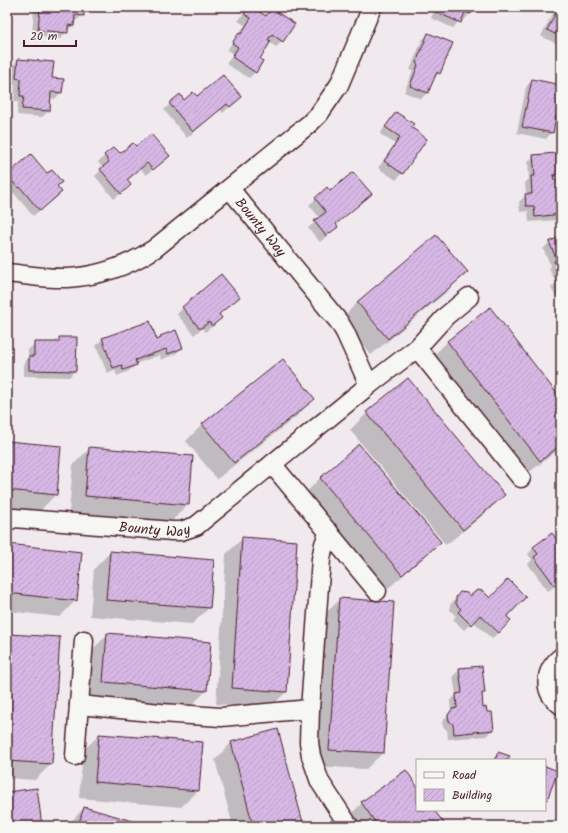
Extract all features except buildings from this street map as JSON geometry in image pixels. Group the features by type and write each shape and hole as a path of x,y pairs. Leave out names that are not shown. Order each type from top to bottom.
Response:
{"street":[{"name":"Bounty Way","path":"7,273 68,278 91,276 138,260 154,249 230,189 309,124 319,114 339,85 372,7"},
{"name":"Bounty Way","path":"230,189 339,322 369,385"},
{"name":"Bounty Way","path":"9,519 181,531 196,526 369,385 417,348 446,316 468,297"},
{"path":"417,348 521,478"},
{"path":"272,464 377,591"},
{"path":"329,532 324,544 321,559 309,742 315,770 325,791 349,826"},
{"path":"75,756 84,640"},
{"path":"561,657 550,669 548,681 552,696 561,705"},
{"path":"79,705 221,717 310,709"}]}
